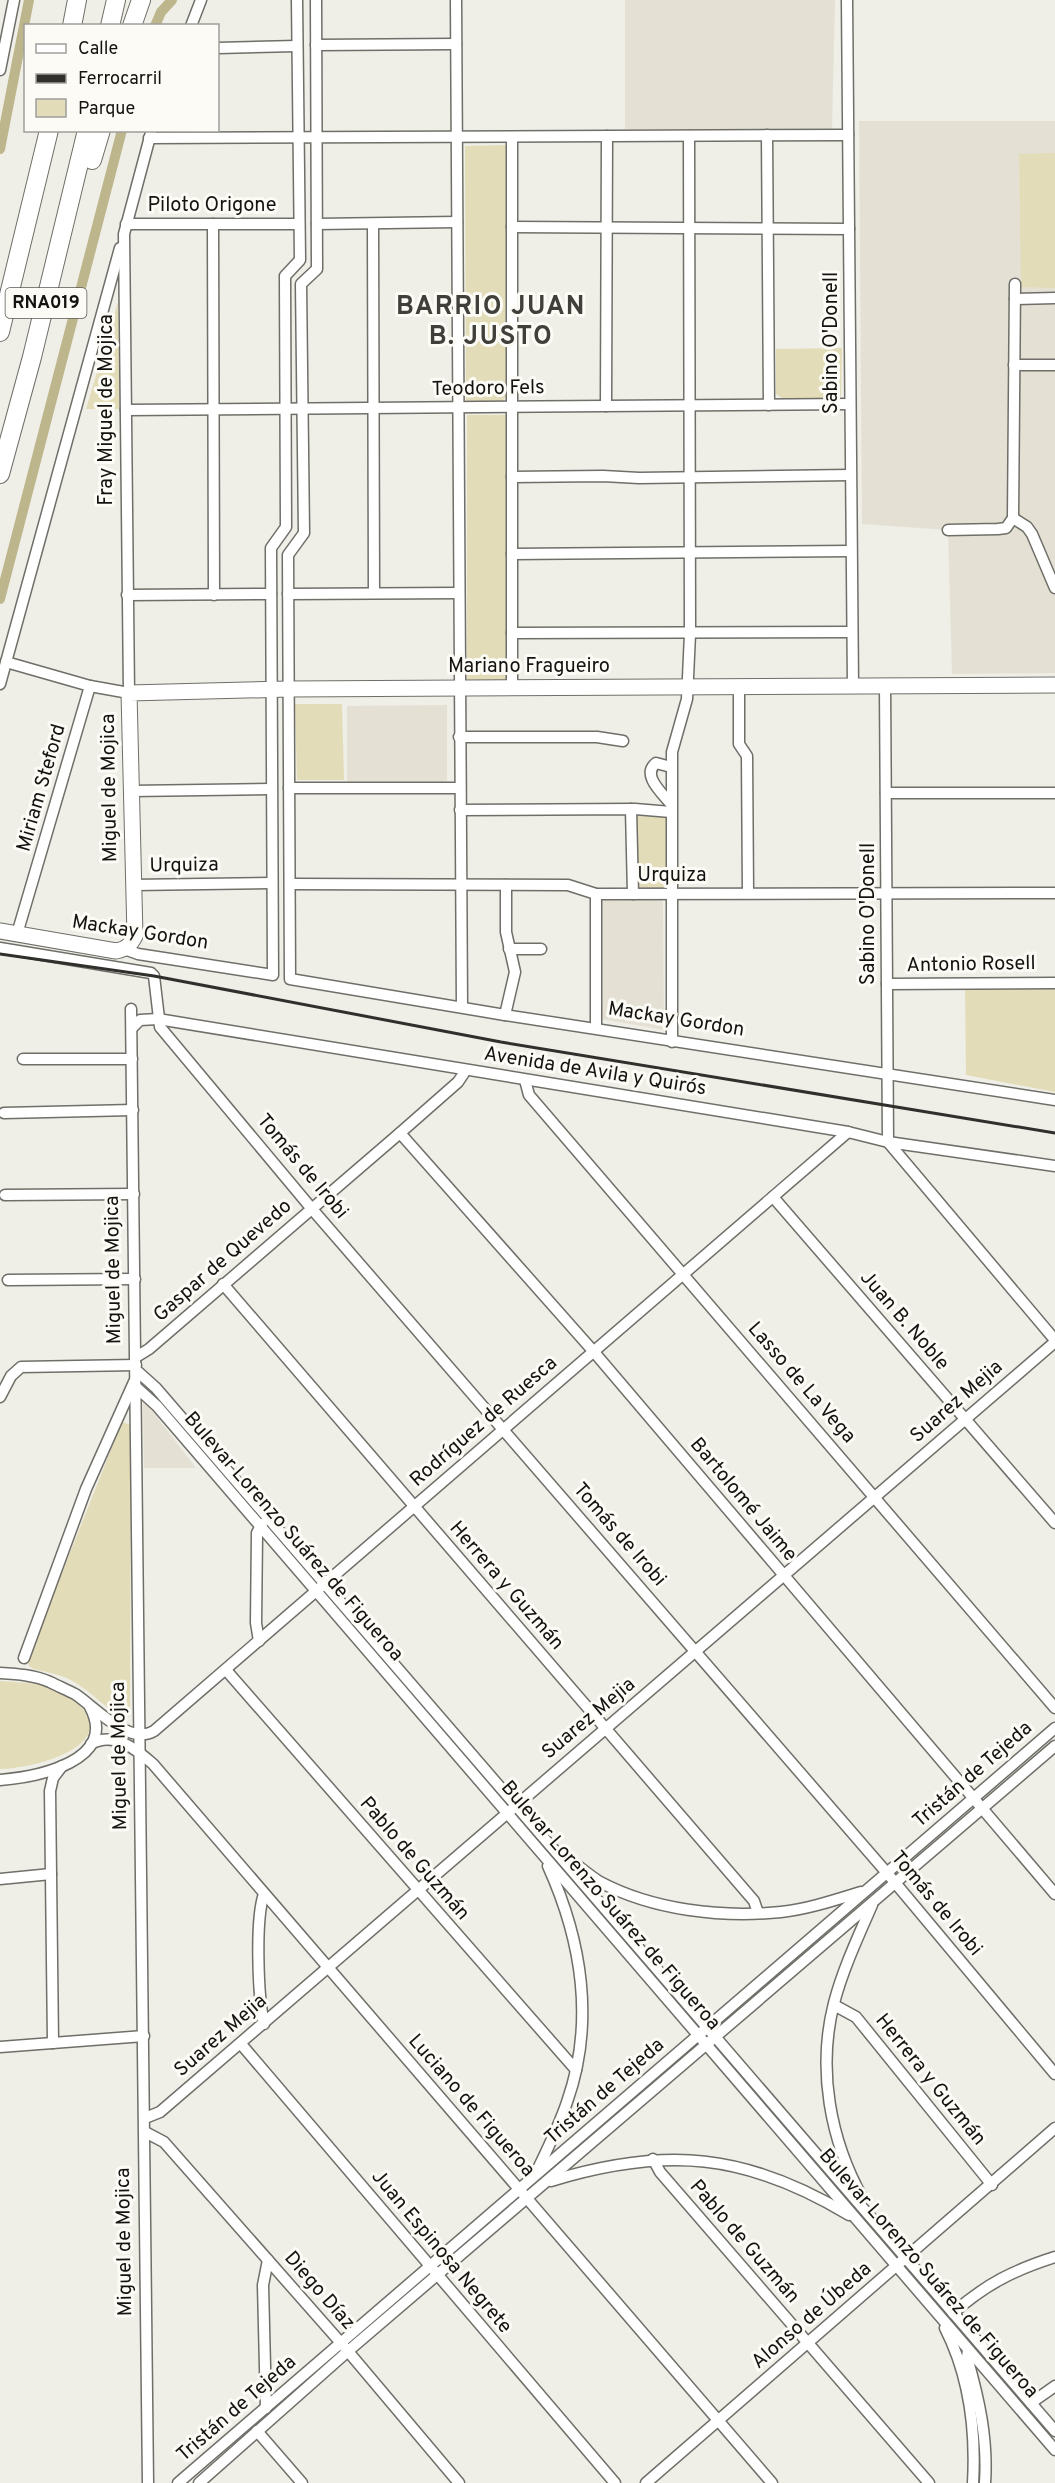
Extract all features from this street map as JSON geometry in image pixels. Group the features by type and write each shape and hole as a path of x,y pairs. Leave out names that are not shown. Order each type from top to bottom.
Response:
{"highway":[{"path":"62,24 67,0"},
{"path":"72,24 77,0"},
{"path":"110,24 116,0"},
{"path":"133,24 141,0"},
{"path":"16,269 22,206 39,132"},
{"name":"RNA019","path":"0,332 49,132"},
{"name":"RNA019","path":"0,474 66,222 87,132"},
{"path":"66,222 88,171 100,132"}],"main road":[{"name":"Mariano Fragueiro","path":"129,693 289,689 1055,685"},
{"name":"Miguel de Mojica","path":"129,693 135,936 130,952"},
{"name":"Mackay Gordon","path":"0,931 130,952"}],"street":[{"path":"0,70 14,0"},
{"path":"192,24 201,0"},
{"path":"272,883 271,548 286,527 285,276 300,260 297,0"},
{"path":"291,884 288,555 304,533 302,284 317,269 316,0"},
{"path":"456,0 462,1007"},
{"name":"Sabino O'Donell","path":"847,0 853,686"},
{"path":"316,45 456,44"},
{"path":"219,48 297,46"},
{"path":"150,134 298,137 848,135"},
{"name":"Fray Miguel de Mojica","path":"129,693 125,229 150,134"},
{"path":"767,135 769,405"},
{"path":"606,406 607,136"},
{"path":"672,1041 671,767 672,752 689,687 690,634 689,136"},
{"path":"512,137 512,688"},
{"path":"317,224 457,222"},
{"path":"213,224 214,595"},
{"name":"Piloto Origone","path":"125,229 213,224 299,224"},
{"path":"373,224 374,593"},
{"path":"512,227 689,230 849,229"},
{"path":"0,684 125,229"},
{"path":"948,530 1005,528 1013,518 1015,284"},
{"path":"106,297 116,294 125,304"},
{"path":"1015,299 1055,298"},
{"path":"1014,365 1055,365"},
{"name":"Teodoro Fels","path":"126,410 511,405 850,404"},
{"path":"512,477 689,478 850,475"},
{"path":"1013,518 1027,527 1032,534 1055,588"},
{"path":"512,554 851,551"},
{"path":"288,594 459,593"},
{"path":"127,595 271,594"},
{"path":"512,633 852,632"},
{"name":"Mariano Fragueiro","path":"6,662 90,686 129,693"},
{"name":"Sabino O'Donell","path":"885,685 888,1142"},
{"name":"Miriam Steford","path":"17,934 90,686"},
{"path":"739,686 739,744 747,756 747,893"},
{"path":"459,737 597,737 623,741"},
{"path":"671,767 656,763 652,766 650,773 651,780 671,808"},
{"path":"289,789 460,788"},
{"path":"131,791 271,789"},
{"path":"886,794 1055,793"},
{"path":"460,810 671,808"},
{"path":"631,809 633,894"},
{"name":"Urquiza","path":"133,885 272,883"},
{"name":"Mackay Gordon","path":"130,952 273,975 272,883"},
{"name":"Urquiza","path":"291,884 568,885 596,894 1055,893"},
{"name":"Mackay Gordon","path":"291,884 290,979 505,1015 1055,1100"},
{"path":"505,1015 515,972 509,949 506,885"},
{"path":"596,894 596,1028"},
{"path":"0,948 151,973 154,976 158,1019"},
{"path":"509,949 541,950"},
{"path":"130,952 134,970"},
{"name":"Antonio Rosell","path":"887,984 1055,982"},
{"name":"Miguel de Mojica","path":"131,1009 148,2483"},
{"name":"Avenida de Avila y Quirós","path":"132,1028 140,1020 158,1019 848,1132 888,1142 1055,1166"},
{"name":"Tomás de Irobi","path":"158,1019 160,1027 312,1209 887,1873 1055,2074"},
{"path":"23,1059 132,1059"},
{"name":"Gaspar de Quevedo","path":"136,1372 149,1349 458,1082 466,1070"},
{"name":"Lasso de La Vega","path":"525,1080 529,1095 1055,1708"},
{"path":"4,1113 133,1110"},
{"name":"Rodríguez de Ruesca","path":"141,1735 154,1731 226,1670 848,1132"},
{"name":"Bartolomé Jaime","path":"400,1133 594,1352 1055,1894"},
{"path":"888,1142 1055,1341"},
{"path":"5,1195 134,1194"},
{"name":"Juan B. Noble","path":"772,1197 1055,1523"},
{"path":"8,1280 135,1279"},
{"name":"Herrera y Guzmán","path":"224,1284 754,1900 758,1913"},
{"name":"Suarez Mejia","path":"145,2118 160,2112 241,2044 419,1891 511,1808 696,1652 1055,1341"},
{"path":"0,1397 11,1376 21,1366 136,1372 86,1489 24,1658 16,1668 1,1673"},
{"name":"Bulevar Lorenzo Suárez de Figueroa","path":"136,1372 156,1388 325,1582 511,1808 543,1855 1055,2450"},
{"name":"Bulevar Lorenzo Suárez de Figueroa","path":"136,1372 157,1406 259,1527 511,1808 555,1849 1055,2431"},
{"path":"259,1641 256,1623 259,1527 269,1518"},
{"path":"24,1658 25,1667 35,1677"},
{"name":"Pablo de Guzmán","path":"226,1670 576,2070"},
{"path":"1,1673 35,1677 73,1694 122,1729 141,1735"},
{"path":"0,1780 28,1777 62,1766 83,1754 96,1733 89,1705"},
{"name":"Tristán de Tejeda","path":"524,2194 535,2177 1055,1728"},
{"name":"Luciano de Figueroa","path":"91,1744 102,1739 116,1740 141,1754 159,1771 772,2483"},
{"name":"Tristán de Tejeda","path":"178,2483 266,2408 434,2272 524,2194 545,2182 707,2046 1055,1746"},
{"path":"53,2043 50,1791 53,1778 62,1766"},
{"path":"28,1777 44,1780 50,1791"},
{"path":"555,1849 598,1880 641,1898 708,1912 758,1913 805,1908 867,1890"},
{"path":"535,2177 564,2110 576,2070 582,2023 578,1957 566,1909 543,1855"},
{"path":"0,1879 51,1874"},
{"path":"264,1894 259,1913 260,2004 264,2024"},
{"path":"873,1902 854,1946 834,2005 827,2060 829,2097 834,2126 849,2174 874,2220"},
{"name":"Herrera y Guzmán","path":"834,2005 856,2018 992,2185"},
{"path":"0,2048 144,2036"},
{"name":"Juan Espinosa Negrete","path":"241,2044 615,2483"},
{"name":"Alonso de Úbeda","path":"646,2483 897,2268 1055,2128"},
{"name":"Diego Díaz","path":"145,2133 164,2142 344,2347 459,2483"},
{"path":"545,2182 599,2167 653,2159 709,2161 743,2167 796,2187 859,2221"},
{"name":"Pablo de Guzmán","path":"653,2159 660,2172 929,2483"},
{"path":"953,2313 979,2291 1006,2275 1055,2257"},
{"path":"266,2408 263,2284 268,2260"},
{"path":"936,2311 957,2355 966,2390 973,2436 973,2483"},
{"name":"Tristán de Tejeda","path":"199,2483 257,2432 344,2347"},
{"path":"969,2350 967,2357 980,2404 984,2434 985,2483"},
{"path":"1031,2403 1055,2386"},
{"path":"257,2432 302,2483"}],"shaded area":[{"path":"625,0 835,0 832,129 625,129"},
{"path":"859,121 1055,121 1055,673 952,674 948,530 862,524"},
{"path":"447,705 447,782 347,782 347,706"},
{"path":"605,899 659,899 663,902 664,1030 601,1019 600,905"},
{"path":"143,1399 196,1468 144,1468"}],"green space":[{"path":"507,145 506,397 501,402 466,403 465,146"},
{"path":"1055,153 1055,288 1021,287 1019,154"},
{"path":"118,302 120,409 86,409"},
{"path":"842,348 841,396 838,398 782,398 776,394 776,349"},
{"path":"467,415 508,415 507,680 467,680"},
{"path":"295,704 342,704 344,780 297,780"},
{"path":"636,813 666,816 668,886 662,891 637,890"},
{"path":"1055,989 1055,1092 966,1075 965,990"},
{"path":"122,1422 131,1425 130,1715 125,1720 71,1680 34,1669 27,1661"},
{"path":"0,1681 50,1688 70,1698 86,1712 90,1720 90,1729 85,1738 77,1747 65,1754 23,1767 0,1769"}],"waterway":[{"path":"24,24 29,0"},
{"path":"156,24 161,12 172,0"},
{"path":"0,149 24,26"},
{"path":"0,599 121,132"}],"railway":[{"path":"0,954 154,976 501,1042 1055,1133"}],"district":[{"name":"BARRIO JUAN B. JUSTO","path":"491,322"}]}
